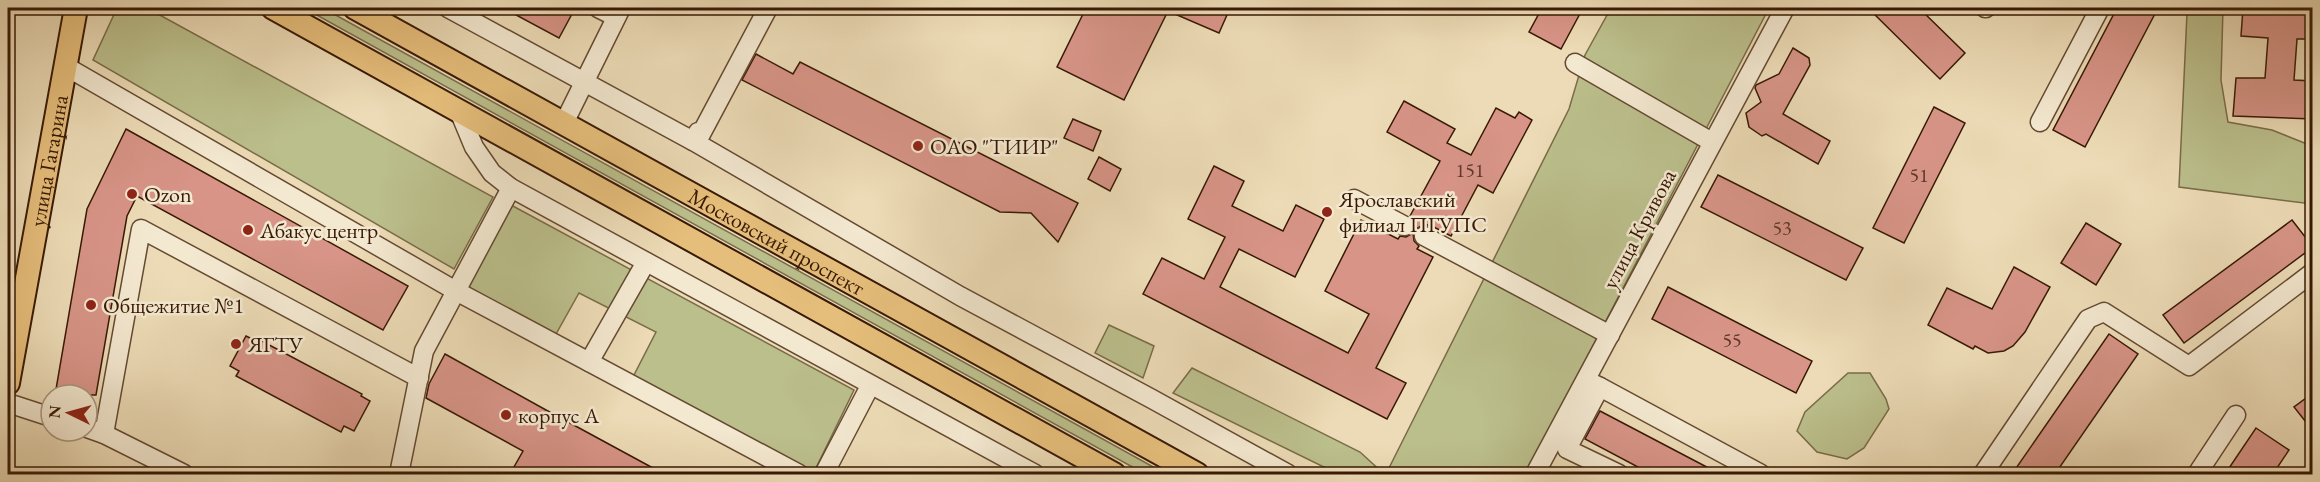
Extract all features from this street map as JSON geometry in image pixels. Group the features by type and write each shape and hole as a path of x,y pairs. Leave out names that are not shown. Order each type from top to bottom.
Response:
{"main road":[{"name":"улица Гагарина","path":"8,383 72,30 74,8"},
{"path":"72,30 91,8"},
{"name":"Московский проспект","path":"273,8 1114,474"},
{"name":"Московский проспект","path":"355,8 1197,474"}],"street":[{"path":"448,8 693,141 960,296 1288,474"},
{"path":"564,123 618,12 598,8"},
{"path":"693,141 698,132 701,134 768,8"},
{"name":"улица Кривова","path":"1535,474 1593,383 1610,335 1785,8"},
{"path":"2040,122 2100,8"},
{"path":"1575,63 1712,142"},
{"path":"65,66 456,291 800,474"},
{"path":"459,111 474,147 492,173 511,188 870,386 1035,474"},
{"path":"399,474 424,351 511,188"},
{"path":"1354,199 1405,226"},
{"path":"99,413 141,229 419,378"},
{"path":"1424,236 1610,335"},
{"path":"589,362 646,262"},
{"path":"1983,474 2088,319 2104,312 2189,366 2313,273"},
{"path":"1619,474 1567,449 1593,383 1761,474"},
{"path":"831,472 870,386"},
{"path":"8,403 39,413"},
{"path":"2197,474 2236,415"},
{"path":"99,433 184,474"}],"green space":[{"path":"117,8 147,8 493,197 454,269 93,60"},
{"path":"304,8 323,8 1166,474 1145,474"},
{"path":"1611,8 1769,8 1526,474 1386,474 1569,109 1585,55"},
{"path":"2223,8 2221,80 2228,122 2272,130 2312,146 2312,204 2179,187 2187,13"},
{"path":"511,205 854,390 814,472 633,377 656,332 579,293 556,334 468,287"},
{"path":"1109,325 1154,346 1143,378 1095,353"},
{"path":"1192,368 1360,452 1384,474 1338,474 1173,393"},
{"path":"1848,373 1870,373 1886,399 1889,409 1864,448 1847,459 1817,452 1797,431 1805,412"}],"building":[{"path":"503,8 566,8 573,12 559,38"},
{"path":"1086,8 1211,8 1227,15 1219,33 1168,11 1124,100 1057,67"},
{"path":"1542,8 1583,8 1561,49 1529,32"},
{"path":"1868,8 1919,8 1965,53 1940,79"},
{"path":"2117,8 2158,8 2085,147 2053,130"},
{"path":"2243,8 2313,8 2313,39 2297,39 2294,80 2313,81 2313,119 2233,116 2236,78 2265,78 2268,38 2241,36"},
{"path":"1793,48 1809,58 1810,65 1783,114 1830,141 1818,164 1766,134 1762,136 1749,127 1746,113 1761,102 1755,88 1756,85 1779,74"},
{"name":"ОАО \"ТИИР\"","path":"756,54 793,74 800,62 1078,203 1058,242 1031,213 1000,212 742,80"},
{"path":"1404,101 1455,129 1447,143 1471,155 1496,108 1515,118 1519,112 1532,120 1493,193 1478,185 1451,236 1430,225 1423,225 1416,229 1415,221 1410,216 1440,161 1387,132"},
{"path":"1934,107 1965,123 1904,243 1873,228"},
{"path":"1073,119 1101,131 1093,151 1064,138"},
{"path":"126,129 408,286 383,330 137,196 127,216 98,383 57,383 87,209"},
{"path":"1099,157 1121,169 1110,191 1088,179"},
{"path":"1214,166 1244,181 1232,206 1283,231 1296,205 1324,219 1295,277 1239,249 1220,287 1348,353 1369,314 1325,291 1361,220 1398,239 1400,236 1406,237 1413,233 1414,241 1419,246 1417,249 1433,257 1376,368 1406,383 1387,419 1143,294 1162,258 1204,279 1225,237 1188,219"},
{"path":"1718,175 1863,248 1846,280 1701,207"},
{"path":"2292,220 2313,247 2184,343 2163,315"},
{"path":"2086,223 2121,244 2096,285 2061,263"},
{"path":"2014,267 2050,287 2025,332 2013,346 2004,351 1988,353 1975,346 1973,349 1928,325 1947,288 1992,309"},
{"path":"1668,287 1812,361 1796,393 1652,319"},
{"path":"2109,334 2138,354 2055,474 2012,474"},
{"path":"246,336 254,340 256,338 362,394 361,396 370,401 354,431 344,426 341,432 236,376 239,371 230,366"},
{"name":"корпус А","path":"445,354 664,474 510,474 523,451 426,398 429,384"},
{"path":"2313,393 2313,431 2294,407"},
{"path":"1600,411 1720,474 1651,474 1585,439"},
{"path":"2256,428 2289,450 2273,474 2225,474"}],"place":[{"name":"ОАО \"ТИИР\"","path":"918,146"},
{"name":"Ozon","path":"132,194"},
{"name":"Ярославский филиал ПГУПС","path":"1327,212"},
{"name":"Абакус центр","path":"248,230"},
{"name":"Общежитие №1","path":"91,305"},
{"name":"ЯГТУ","path":"236,344"},
{"name":"корпус А","path":"506,415"}]}
